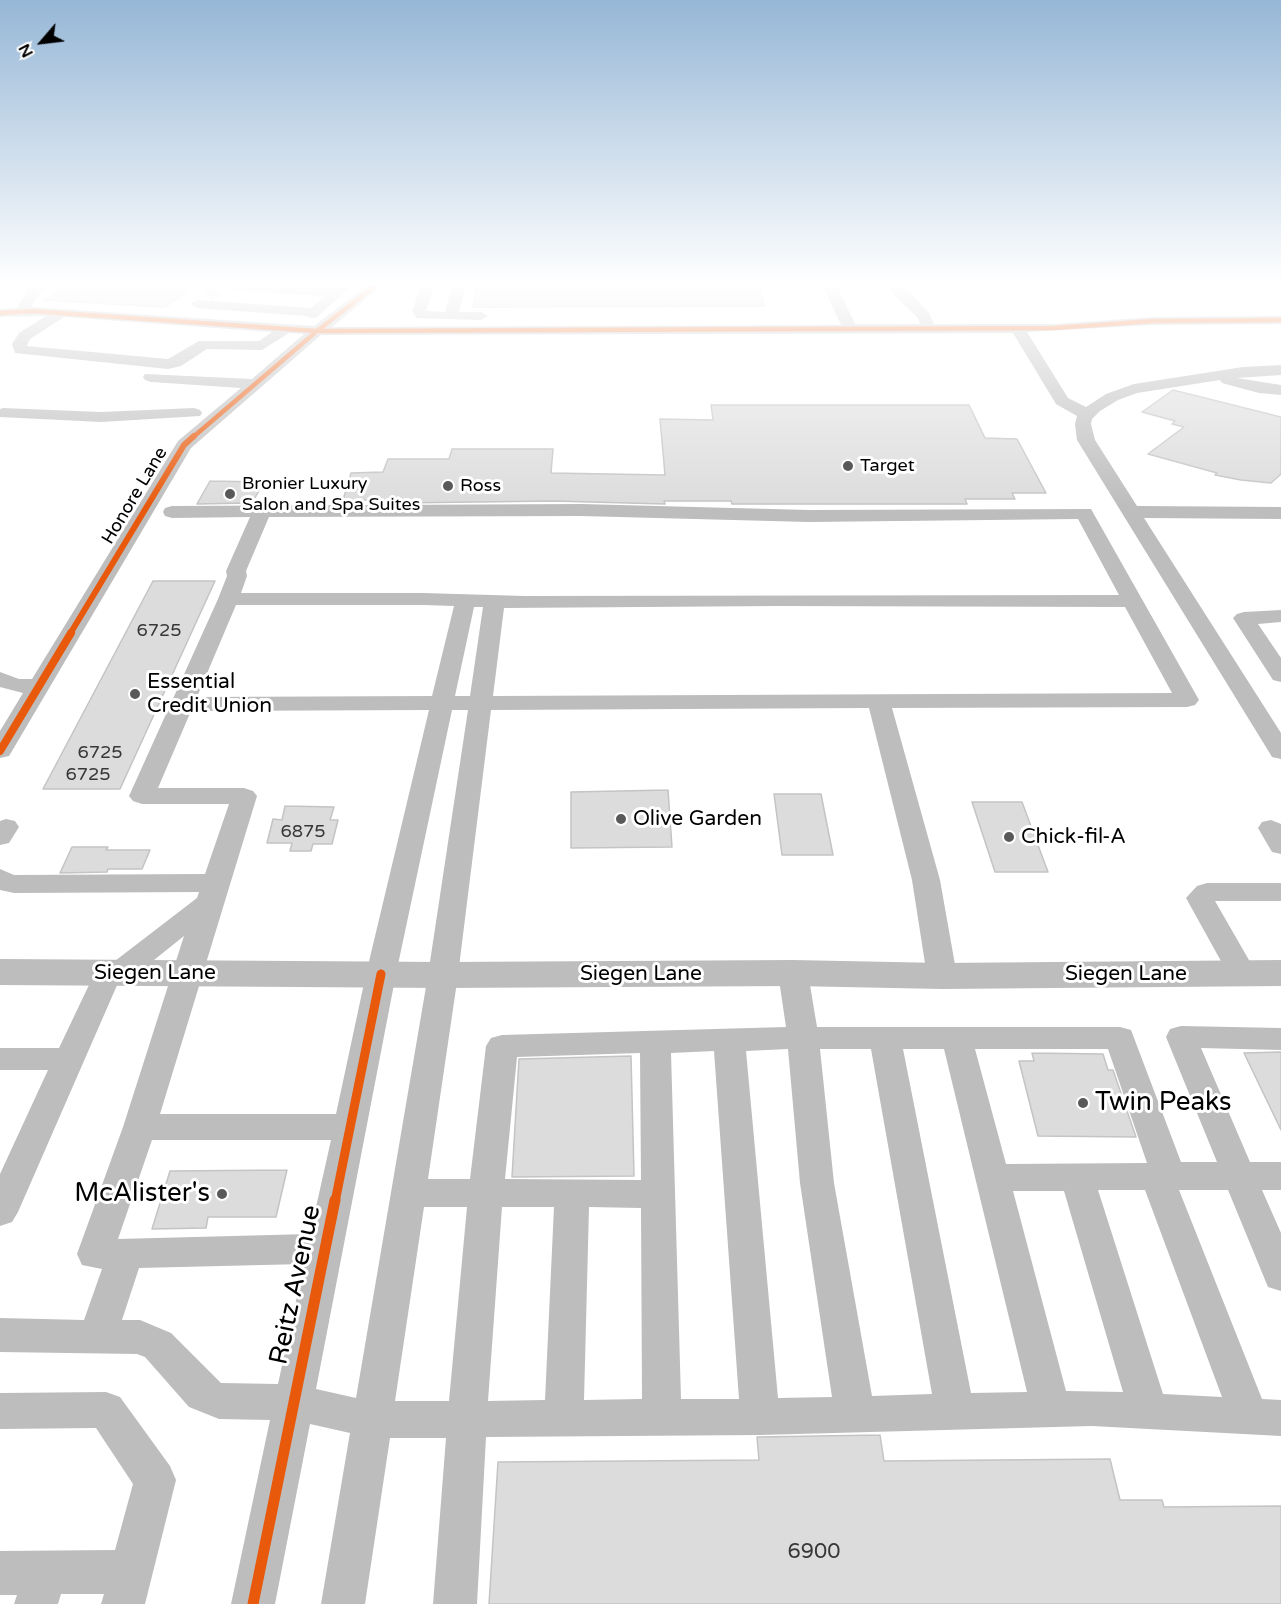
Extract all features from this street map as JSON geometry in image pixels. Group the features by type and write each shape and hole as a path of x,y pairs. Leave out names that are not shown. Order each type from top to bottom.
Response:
{"main road":[{"name":"Siegen Lane","path":"0,972 443,975 793,973 942,976 1281,973"}],"street":[{"path":"92,357 168,364 176,363 185,357"},
{"name":"Honore Lane","path":"2,745 184,445 287,357"},
{"path":"1035,357 1062,401 1088,415"},
{"path":"1281,370 1214,376 1128,391 1102,403 1088,415 1083,424 1086,440 1281,752"},
{"path":"133,376 255,384"},
{"path":"1214,376 1259,388 1281,390"},
{"path":"194,413 190,410 202,391 227,382"},
{"path":"3,413 101,417 194,413 219,415"},
{"path":"172,512 581,510 809,516 1084,513 1187,700 182,705"},
{"path":"262,511 236,571 237,576 228,599 142,796 244,796 140,1127 95,1254 326,1249"},
{"path":"1130,512 1281,513"},
{"path":"228,599 423,599 465,602 1132,601"},
{"name":"Reitz Avenue","path":"253,1604 381,974 465,602"},
{"path":"343,1604 443,975 495,602"},
{"path":"1281,616 1244,618 1281,675"},
{"path":"0,679 16,686 38,686"},
{"path":"879,703 926,880 942,976"},
{"path":"0,878 7,883 14,884 212,892"},
{"path":"0,1212 69,1059 114,973 212,892"},
{"path":"1242,974 1200,898 1207,892 1281,892"},
{"path":"793,973 803,1038 817,1183 855,1414"},
{"path":"1281,1040 1180,1037 1281,1276"},
{"path":"0,1335 140,1337 158,1345 203,1394 219,1401 294,1402 372,1420 467,1419 662,1417 760,1417 1092,1408 1265,1417 1163,1176 1120,1038 803,1038 502,1046 486,1193 467,1419 455,1604"},
{"path":"885,1038 955,1413"},
{"path":"957,1038 1052,1409"},
{"path":"729,1040 760,1417"},
{"path":"655,1041 662,1417"},
{"path":"0,1059 69,1059"},
{"path":"140,1127 350,1127"},
{"path":"992,1178 1281,1176"},
{"path":"1077,1177 1149,1411"},
{"path":"408,1193 658,1194"},
{"path":"564,1418 572,1194"},
{"path":"98,1335 126,1253"},
{"path":"0,1411 106,1410 155,1480 127,1588 41,1588 0,1573"}],"building":[{"path":"1173,390 1281,417 1281,474 1271,483 1241,480 1215,475 1217,473 1148,454 1184,427 1172,424 1175,421 1142,412"},
{"name":"Target","path":"711,405 969,405 985,438 1017,439 1046,493 1012,493 1015,499 965,499 967,504 732,504 731,501 664,501 665,504 554,501 397,503 398,500 343,500 351,473 383,472 388,459 449,459 452,449 553,449 551,473 665,475 660,419 713,420"},
{"name":"Bronier Luxury Salon and Spa Suites","path":"210,481 264,482 252,503 197,504"},
{"path":"153,581 215,581 120,789 43,789"},
{"name":"Olive Garden","path":"668,790 672,847 571,848 571,792"},
{"path":"774,794 821,794 833,855 782,855"},
{"name":"Chick-fil-A","path":"972,802 1022,802 1048,872 995,872"},
{"path":"285,806 334,807 330,820 338,820 332,844 313,844 311,851 290,851 292,843 267,843 273,819 282,820"},
{"path":"72,847 150,850 142,869 60,873"},
{"path":"1281,1052 1281,1130 1244,1053"},
{"name":"Twin Peaks","path":"1032,1053 1103,1054 1108,1070 1113,1070 1136,1137 1038,1136 1019,1061 1034,1061"},
{"path":"631,1056 634,1176 512,1177 519,1059"},
{"name":"McAlister's","path":"287,1170 276,1217 208,1217 206,1228 152,1229 170,1171"},
{"path":"880,1435 884,1461 1110,1459 1120,1500 1162,1500 1164,1507 1281,1506 1281,1604 489,1604 498,1462 759,1460 757,1437"}],"cycle path":[{"path":"0,751 184,445 287,357"},
{"path":"253,1604 381,974"}],"place":[{"name":"Target","path":"848,466"},
{"name":"Ross","path":"448,486"},
{"name":"Bronier Luxury Salon and Spa Suites","path":"230,494"},
{"name":"Essential Credit Union","path":"135,694"},
{"name":"Olive Garden","path":"621,819"},
{"name":"Chick-fil-A","path":"1009,837"},
{"name":"Twin Peaks","path":"1083,1103"},
{"name":"McAlister's","path":"222,1194"}]}
